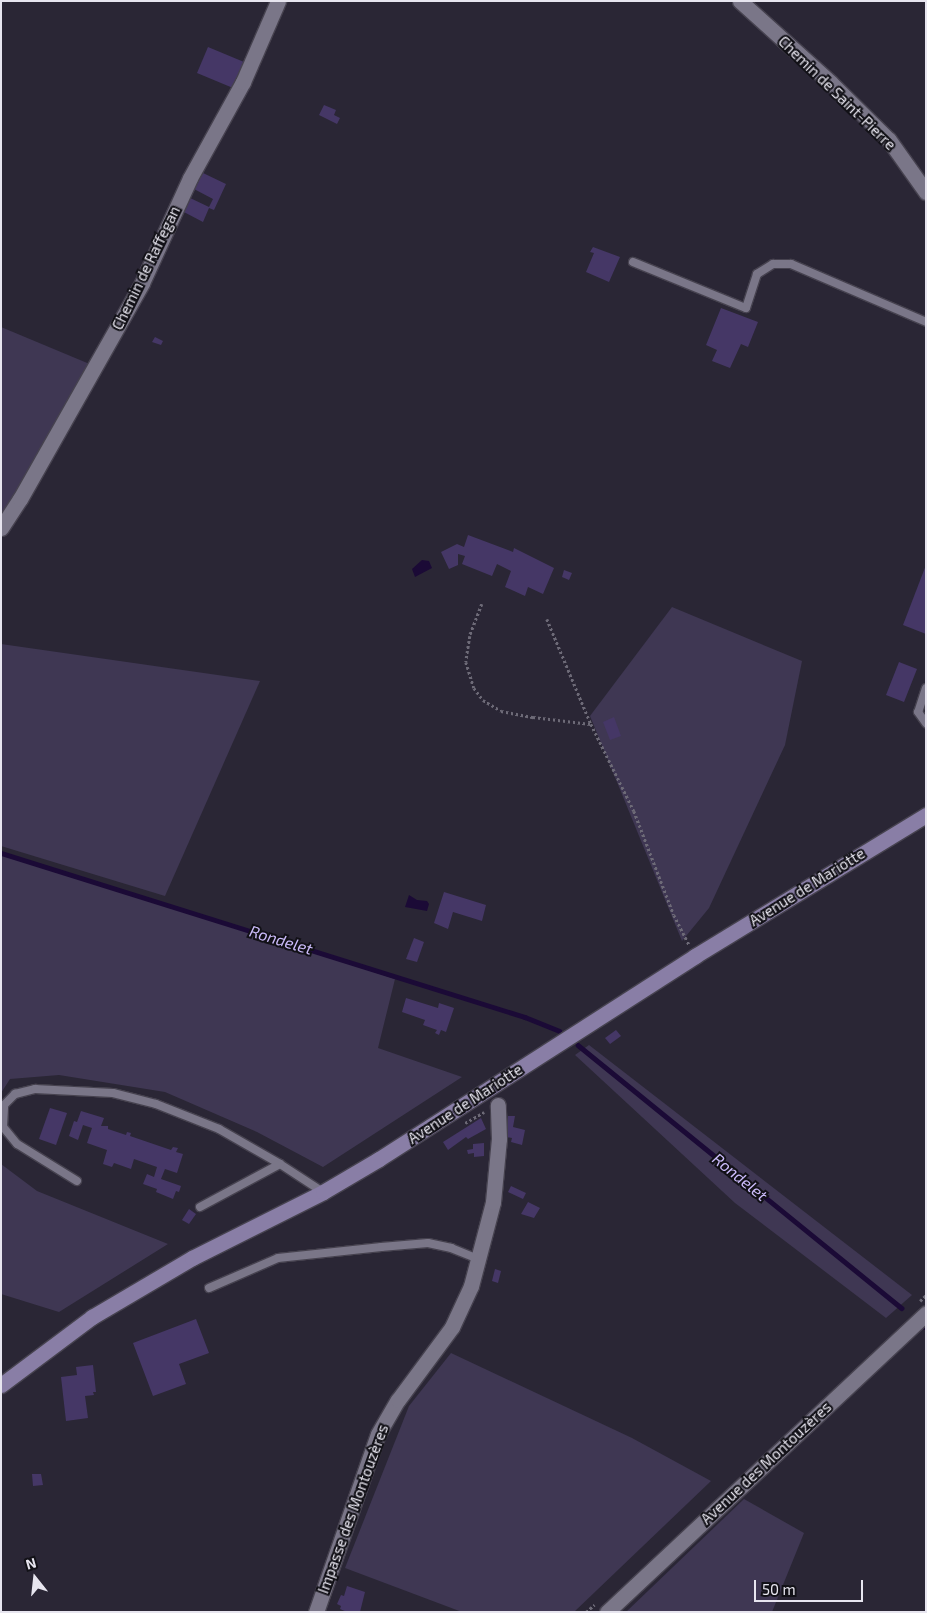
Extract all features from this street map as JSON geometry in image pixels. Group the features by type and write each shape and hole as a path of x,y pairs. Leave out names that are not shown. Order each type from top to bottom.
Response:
{"main road":[{"name":"Avenue de Mariotte","path":"1,1385 92,1317 192,1258 323,1192 696,956 926,815"}],"street":[{"name":"Chemin de Raffegan","path":"1,528 20,499 142,283 190,178 243,82 278,1"},
{"name":"Chemin de Saint-Pierre","path":"740,1 831,83 888,140 926,192"},
{"name":"Impasse des Montouzères","path":"316,1612 378,1434 398,1400 452,1327 471,1286 480,1260 493,1202 499,1139 498,1105"},
{"name":"Avenue des Montouzères","path":"607,1612 926,1314"}],"lane":[{"path":"633,262 746,308 757,274 773,264 792,264 926,322"},
{"path":"926,688 918,712 926,723"},
{"path":"77,1181 17,1144 3,1127 4,1105 15,1094 36,1089 113,1093 156,1104 219,1129 280,1164 323,1192"},
{"path":"200,1207 280,1164"},
{"path":"209,1288 278,1258 381,1247 428,1243 451,1248 480,1260"}],"path":[{"path":"482,604 470,636 466,662 474,688 483,700 501,711 532,718 591,724"},
{"path":"547,619 591,724 634,811 674,915 696,956"}],"shaded area":[{"path":"1,327 92,365 1,521"},
{"path":"422,560 429,561 432,568 415,577 412,569"},
{"path":"672,607 802,661 785,745 709,908 682,941 590,716"},
{"path":"1,644 260,681 165,896 1,846"},
{"path":"1,854 162,902 395,979 378,1048 462,1077 323,1167 257,1132 165,1092 59,1075 10,1079 1,1093"},
{"path":"409,895 417,900 427,901 429,904 427,911 405,907"},
{"path":"589,1045 912,1295 886,1318 735,1203 575,1055"},
{"path":"1,1164 37,1191 168,1244 59,1312 1,1294"},
{"path":"451,1353 632,1438 711,1481 574,1612 462,1612 345,1568 409,1406"},
{"path":"744,1499 804,1533 772,1612 626,1612"}],"building":[{"path":"208,47 244,62 233,88 197,73"},
{"path":"324,105 336,110 334,115 340,118 337,124 319,115"},
{"path":"203,173 226,184 214,210 209,208 203,222 182,211 188,197 209,207 213,199 194,189"},
{"path":"593,247 620,257 609,282 586,272 594,253 590,252"},
{"path":"721,308 758,322 748,347 741,344 730,368 712,361 717,350 706,345"},
{"path":"155,337 163,341 161,345 152,342"},
{"path":"468,535 513,552 514,548 554,568 543,594 528,587 525,596 505,587 511,571 497,564 492,576 462,564 465,556 458,554 458,565 449,569 441,552 457,544 464,547"},
{"path":"926,565 926,634 903,625"},
{"path":"564,570 572,573 569,580 562,577"},
{"path":"899,662 917,669 904,702 886,695"},
{"path":"614,717 621,736 610,740 603,722"},
{"path":"444,892 486,905 482,921 453,912 448,929 434,923"},
{"path":"414,938 424,942 417,962 406,959"},
{"path":"406,998 438,1008 439,1003 454,1008 446,1032 441,1030 439,1035 435,1033 437,1030 423,1025 425,1020 402,1012"},
{"path":"616,1030 621,1036 610,1044 605,1038"},
{"path":"50,1108 67,1113 56,1145 39,1139"},
{"path":"81,1111 104,1118 101,1126 108,1126 108,1129 126,1135 127,1132 131,1133 130,1136 171,1150 173,1147 178,1148 176,1152 183,1154 177,1173 165,1169 161,1179 181,1186 179,1192 176,1191 173,1199 156,1192 157,1189 143,1184 147,1174 154,1177 157,1167 134,1159 131,1169 114,1163 112,1167 103,1164 107,1150 87,1143 92,1128 83,1125 78,1140 69,1136 74,1121 77,1122"},
{"path":"508,1116 515,1116 513,1127 525,1130 522,1145 511,1142 512,1138 506,1137"},
{"path":"481,1118 486,1129 468,1139 466,1137 448,1150 443,1142"},
{"path":"484,1143 484,1156 474,1157 474,1153 468,1154 467,1150 473,1149 473,1144"},
{"path":"511,1186 526,1193 523,1199 508,1192"},
{"path":"528,1202 540,1208 534,1218 521,1214"},
{"path":"189,1209 196,1214 189,1224 182,1220"},
{"path":"495,1269 501,1271 498,1283 492,1281"},
{"path":"196,1319 209,1353 179,1364 186,1384 153,1396 133,1343"},
{"path":"93,1365 96,1392 93,1392 94,1395 85,1396 88,1418 66,1421 61,1377 77,1375 76,1367"},
{"path":"32,1474 41,1474 43,1485 33,1486"},
{"path":"347,1586 365,1592 360,1612 347,1612 340,1609 341,1606 337,1604 341,1595 344,1596"}],"waterway":[{"name":"Rondelet","path":"1,853 525,1017 559,1031"},
{"name":"Rondelet","path":"578,1045 902,1308"}]}
